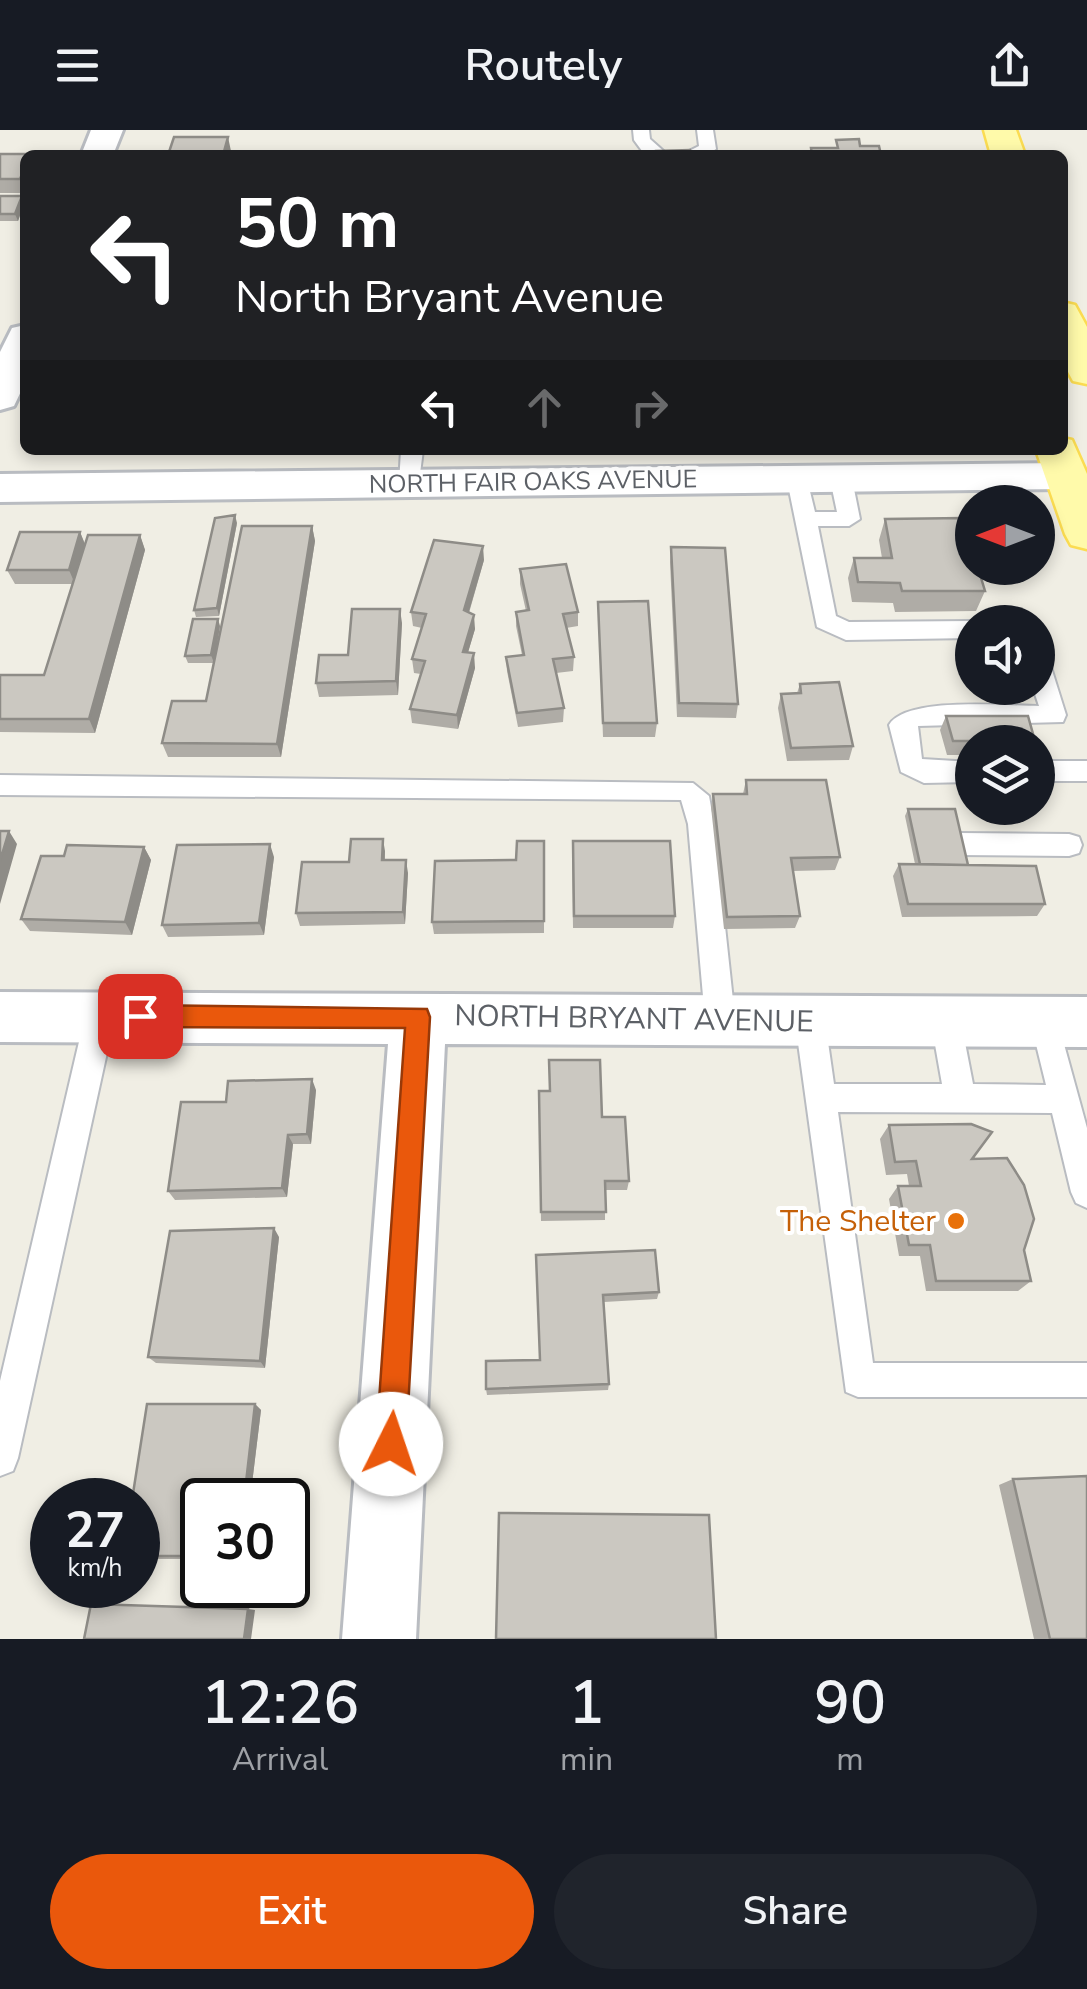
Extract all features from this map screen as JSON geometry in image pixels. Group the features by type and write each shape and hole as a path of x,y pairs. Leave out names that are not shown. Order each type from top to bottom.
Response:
{"main road":[{"path":"979,134 1001,150"},
{"path":"1068,328 1087,372"},
{"path":"1061,463 1087,534"}],"street":[{"path":"0,398 20,348"},
{"name":"NORTH FAIR OAKS AVENUE","path":"0,488 411,467 802,499 841,479 1061,463"},
{"name":"NORTH BRYANT AVENUE","path":"0,1017 1067,1023"},
{"path":"379,1639 418,1017"}],"lane":[{"path":"802,499 825,620 846,631 955,630"},
{"path":"955,772 924,772 910,764 902,725 913,717 1054,715 1051,705"},
{"path":"1055,772 1087,771"},
{"path":"0,784 684,790 696,796 701,824 720,1019"},
{"path":"958,844 1069,845"},
{"path":"0,1458 100,1016"},
{"path":"810,1021 858,1380 1087,1380"},
{"path":"946,1022 960,1099"},
{"path":"1067,1023 1064,1099 1087,1192"},
{"path":"820,1098 1064,1099"}],"building":[{"path":"174,137 228,137 224,150 170,150"},
{"path":"859,139 860,146 879,146 880,150 811,150 838,148 836,140"},
{"path":"0,154 20,154 20,179 0,179"},
{"path":"0,196 20,196 15,214 0,214"},
{"path":"235,515 217,608 194,610 215,518"},
{"path":"955,518 955,585 983,585 985,591 902,591 900,583 858,582 854,558 892,558 885,519"},
{"path":"242,526 312,526 277,744 162,743 172,701 206,701"},
{"path":"20,532 80,532 69,570 7,570"},
{"path":"88,535 140,535 89,719 0,719 0,675 44,675"},
{"path":"434,540 483,546 464,610 474,615 463,652 474,653 457,715 410,709 425,661 412,659 426,614 411,612"},
{"path":"671,547 725,548 738,704 679,703"},
{"path":"566,564 578,612 563,614 574,657 553,659 564,708 517,713 506,657 524,655 516,612 529,610 520,569"},
{"path":"648,601 657,723 603,723 598,602"},
{"path":"352,609 400,609 396,681 316,683 319,655 348,655"},
{"path":"193,619 218,619 211,655 185,656"},
{"path":"839,682 853,746 791,748 781,694 801,693 800,684"},
{"path":"946,716 1028,716 1031,725 955,725 953,741"},
{"path":"746,780 826,780 840,857 791,858 800,916 727,917 713,794 747,794"},
{"path":"908,809 955,809 955,825 959,825 968,865 920,864"},
{"path":"0,831 9,831 0,861"},
{"path":"351,839 383,839 382,860 406,860 403,912 296,913 302,862 349,862"},
{"path":"517,841 544,841 544,921 432,922 435,861 516,860"},
{"path":"573,841 670,841 675,916 574,916"},
{"path":"270,844 259,923 162,925 177,845"},
{"path":"67,845 144,847 125,922 21,919 41,856 64,856"},
{"path":"899,864 1036,866 1045,904 908,904"},
{"path":"549,1060 600,1060 602,1117 625,1117 629,1181 605,1181 606,1212 541,1212 539,1091 550,1091"},
{"path":"312,1079 307,1134 288,1135 282,1188 168,1191 181,1102 226,1102 228,1081"},
{"name":"The Shelter","path":"971,1124 992,1132 972,1159 1007,1158 1024,1185 1034,1219 1024,1250 1031,1281 936,1281 930,1245 909,1245 898,1186 921,1186 916,1161 895,1162 889,1125"},
{"path":"274,1228 260,1361 148,1357 170,1231"},
{"path":"655,1250 659,1292 603,1295 609,1384 486,1389 486,1361 540,1360 536,1255"},
{"path":"147,1404 255,1404 247,1478 180,1478 180,1556 160,1556 160,1478 135,1478"},
{"path":"1087,1476 1087,1639 1050,1639 1013,1479"},
{"path":"499,1513 709,1515 716,1639 496,1639"},
{"path":"90,1608 248,1609 244,1639 84,1639"}],"place":[{"name":"The Shelter","path":"956,1221"}],"route":[{"path":"140,1016 418,1017 391,1444"}]}
